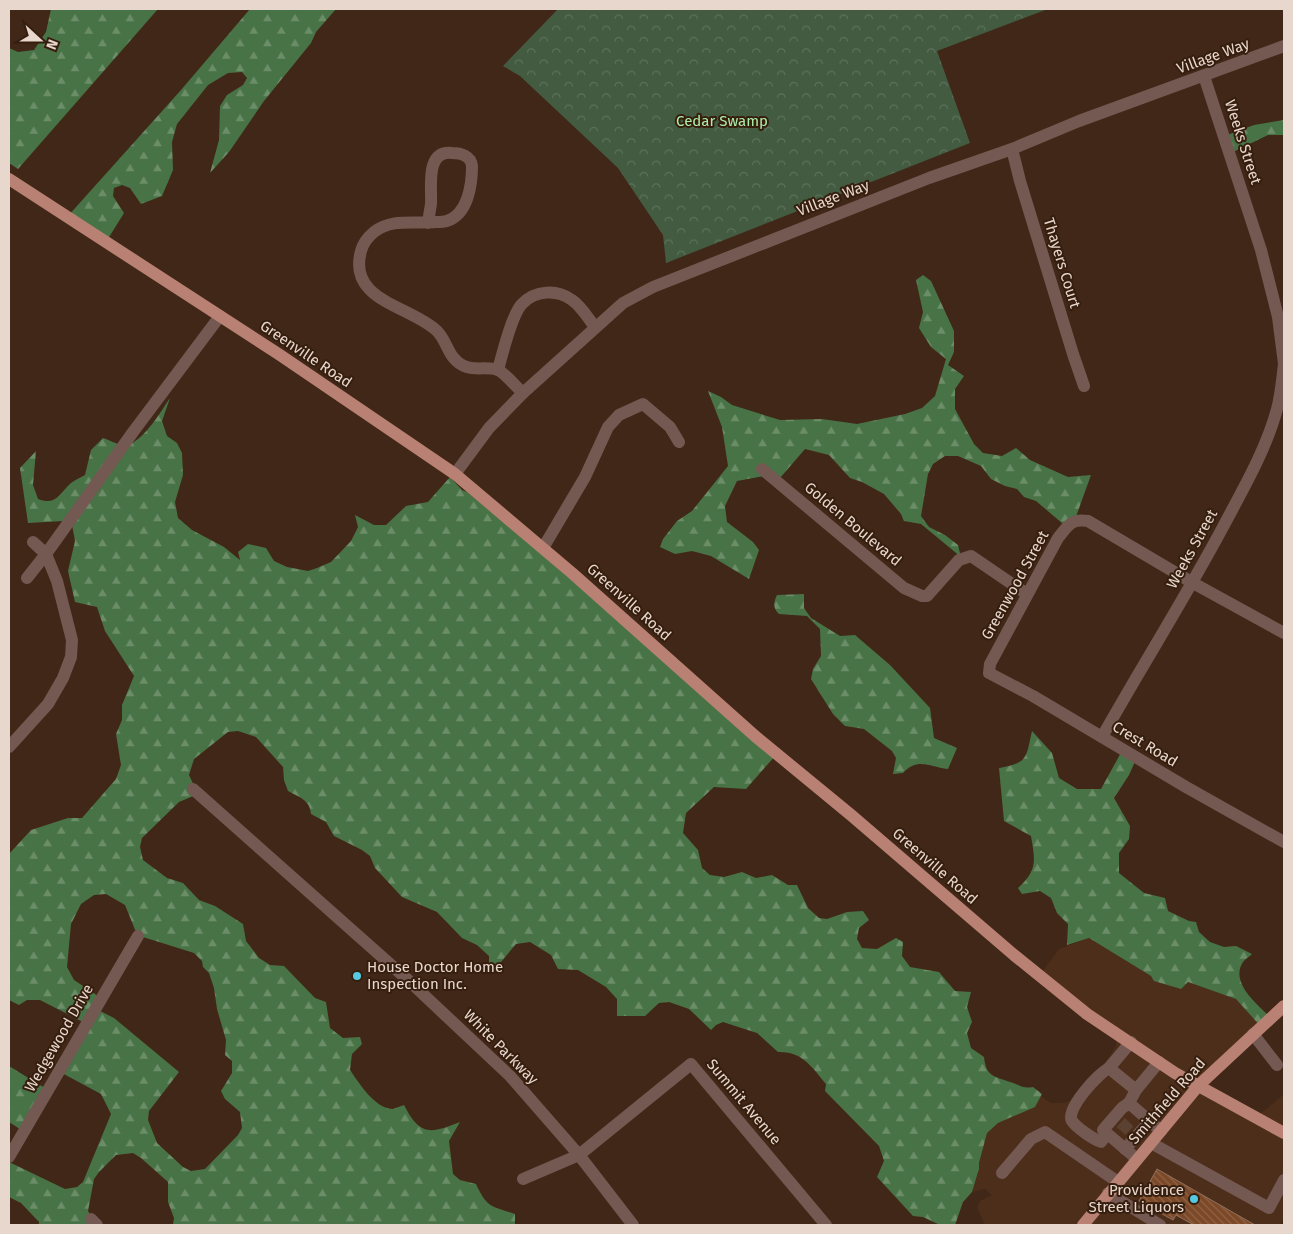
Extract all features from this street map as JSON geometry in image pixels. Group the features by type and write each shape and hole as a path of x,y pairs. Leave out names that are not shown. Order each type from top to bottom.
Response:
{"main road":[{"name":"Greenville Road","path":"9,179 338,394 455,474 543,548 755,736 1014,955 1087,1014 1175,1073 1284,1132"},
{"name":"Smithfield Road","path":"1082,1225 1199,1085 1284,1006"}],"street":[{"name":"Village Way","path":"455,474 489,428 523,393 623,302 653,287 920,182 1284,46"},
{"name":"Weeks Street","path":"1102,737 1145,660 1193,583 1241,493 1264,445 1277,409 1284,364 1278,317 1261,250 1204,76"},
{"name":"Thayers Court","path":"1012,149 1072,354 1084,386"},
{"path":"428,222 431,205 431,172 434,160 441,154 450,152 464,155 470,159 472,164 466,203 459,213 447,221 428,222 398,222 382,226 368,236 361,250 359,264 362,278 376,296 421,320 438,332 456,361 464,366 473,368 498,370 523,393"},
{"path":"498,370 502,353 521,305 533,295 548,292 561,294 573,300 595,327"},
{"path":"27,578 220,316"},
{"path":"543,548 585,477 608,427 619,415 643,404 670,427 679,442"},
{"name":"Golden Boulevard","path":"762,469 904,588 922,596 927,596 959,560 971,556 1027,594"},
{"name":"Greenwood Street","path":"989,673 990,664 1058,538 1078,519 1088,521 1193,583"},
{"path":"9,746 48,704 63,678 71,657 72,640 57,581 46,554 33,542"},
{"path":"1193,583 1284,632"},
{"name":"Crest Road","path":"989,673 1034,696 1186,787 1284,842"},
{"name":"White Parkway","path":"193,789 408,980 510,1076 578,1155 633,1225"},
{"name":"Wedgewood Drive","path":"9,1157 138,936"},
{"path":"1253,1034 1277,1065"},
{"path":"1114,1135 1101,1142 1092,1139 1072,1121 1071,1115 1077,1101 1131,1042"},
{"path":"1133,1111 1136,1090 1159,1062"},
{"name":"Summit Avenue","path":"523,1179 578,1155 691,1064 826,1225"},
{"path":"1109,1068 1136,1090"},
{"path":"1137,1159 1125,1150 1114,1135 1103,1130 1122,1108 1133,1111 1150,1121 1161,1131"},
{"path":"1125,1150 1150,1121"},
{"path":"1002,1174 1031,1139 1045,1132 1118,1182"},
{"path":"1151,1143 1269,1208 1284,1180"},
{"path":"1108,1193 1160,1225"}],"shaded area":[{"path":"1089,938 1151,976 1155,981 1188,982 1236,999 1262,1028 1203,1086 1258,1116 1284,1094 1284,1217 1280,1225 985,1225 977,1207 980,1201 992,1195 985,1189 972,1192 987,1133 998,1123 1035,1107 1041,1096 1051,1103 1063,1103 1073,1100 1100,1071 1116,1046 1116,1037 1040,975 1059,949"}],"green space":[{"path":"51,9 158,9 18,169 9,163 9,48 18,52 34,50 46,32"},
{"path":"250,9 336,9 316,32 311,43 264,101 229,152 210,173 219,140 220,106 227,95 243,85 247,78 242,72 228,73 208,85 177,124 172,142 173,170 162,196 141,204 130,188 122,185 114,188 113,196 124,213 106,242 68,216 181,90"},
{"name":"Cedar Swamp","path":"558,9 1048,9 937,51 970,143 666,263 663,235 618,168 520,76 503,66"},
{"path":"1284,120 1284,135 1268,135 1229,154 1222,137 1254,125"},
{"path":"923,275 931,281 954,331 954,352 948,365 964,376 955,389 955,409 974,444 983,453 1002,456 1016,448 1030,460 1068,477 1091,475 1073,525 1069,529 1036,501 1024,497 1017,489 1005,486 991,479 981,466 958,456 945,456 933,464 928,474 921,516 929,527 945,535 958,545 961,557 921,524 904,521 901,514 884,494 850,478 829,455 805,449 780,478 770,475 737,481 725,506 727,522 753,542 759,550 749,579 711,556 692,551 675,554 660,547 663,539 677,521 692,511 728,466 722,427 708,391 732,405 780,420 822,419 857,424 905,414 922,408 935,396 946,359 931,347 919,328 923,312 916,280"},
{"path":"170,398 162,421 167,436 177,443 182,453 183,475 175,502 178,518 192,530 224,547 240,560 238,552 248,544 266,548 274,561 287,567 308,571 317,568 331,562 351,541 358,527 355,515 374,525 386,525 406,506 428,502 450,477 462,490 467,492 564,572 775,756 746,789 714,787 686,813 683,833 698,850 702,868 710,875 724,877 742,872 756,878 772,875 788,885 797,885 808,908 819,918 827,919 847,912 863,911 869,920 859,928 857,939 862,948 877,949 896,938 903,942 902,956 910,967 939,972 955,991 971,992 967,1007 972,1022 967,1033 971,1048 984,1057 985,1064 992,1075 1023,1087 1033,1087 1042,1094 1035,1107 998,1123 987,1133 972,1192 963,1202 955,1225 940,1225 923,1217 913,1216 877,1177 884,1161 879,1146 825,1091 826,1084 816,1072 800,1057 786,1052 778,1052 757,1033 723,1022 711,1030 689,1009 669,1002 659,1003 645,1016 617,1016 617,999 606,987 578,970 558,969 551,955 530,942 516,944 501,962 489,969 489,956 477,945 462,938 437,912 402,897 375,868 370,856 334,836 326,822 311,814 309,805 306,802 288,791 284,780 283,767 256,737 238,731 228,732 194,759 189,775 198,794 179,802 142,838 140,847 143,860 167,878 183,883 199,900 215,906 243,924 246,941 259,958 270,965 284,966 315,998 326,1002 330,1028 343,1038 360,1037 362,1044 352,1054 350,1070 363,1088 380,1105 393,1109 404,1105 415,1122 427,1130 441,1129 460,1122 449,1141 453,1174 460,1180 476,1184 483,1198 491,1205 515,1214 515,1225 173,1225 174,1218 168,1202 168,1182 133,1153 116,1155 94,1179 88,1211 96,1225 39,1225 39,1222 21,1203 9,1197 9,1162 65,1189 77,1187 83,1182 111,1114 101,1094 60,1072 87,1024 40,1000 27,1000 19,1005 9,1000 9,854 31,830 68,818 82,818 116,779 121,765 116,734 122,720 122,705 134,676 105,631 97,607 75,602 68,571 75,541 72,525 64,521 28,523 20,468 36,451 33,485 38,499 44,501 53,500 71,483 85,475 91,450 103,438 122,445 136,441 149,428","holes":["106,894 125,905 138,937 194,953 202,961 203,967 209,973 214,988 217,1009 226,1040 225,1055 232,1061 232,1073 221,1091 225,1099 240,1112 242,1128 238,1135 205,1169 191,1171 183,1167 157,1143 148,1120 149,1111 179,1072 114,1018 98,1010 101,998 74,980 67,967 71,924 81,904 94,895"]},
{"path":"804,594 804,608 811,618 840,636 855,635 890,665 930,708 934,738 957,748 948,769 919,764 908,768 903,773 893,774 896,758 892,751 864,729 845,726 833,714 811,679 813,669 821,656 820,629 807,616 779,614 775,608 774,603 777,595"},
{"path":"1032,731 1052,753 1059,778 1077,789 1101,789 1123,749 1137,757 1129,775 1114,798 1130,826 1129,839 1119,853 1119,873 1144,893 1165,898 1168,911 1189,921 1196,922 1199,932 1210,942 1224,947 1236,946 1252,954 1243,962 1240,978 1253,1001 1272,1019 1262,1028 1236,999 1188,982 1181,989 1154,981 1151,976 1089,938 1067,945 1068,924 1057,913 1051,898 1040,891 1022,894 1018,888 1029,876 1034,864 1031,836 1004,821 999,768 1016,764 1024,758"},
{"path":"9,1066 48,1090 23,1131 9,1122"}],"building":[{"path":"1157,1169 1255,1225 1194,1225 1176,1215 1173,1220 1139,1201"}],"tunnel":[{"path":"1121,1131 1133,1118"}],"place":[{"name":"House Doctor Home Inspection Inc.","path":"357,976"},
{"name":"Providence Street Liquors","path":"1194,1199"}]}
